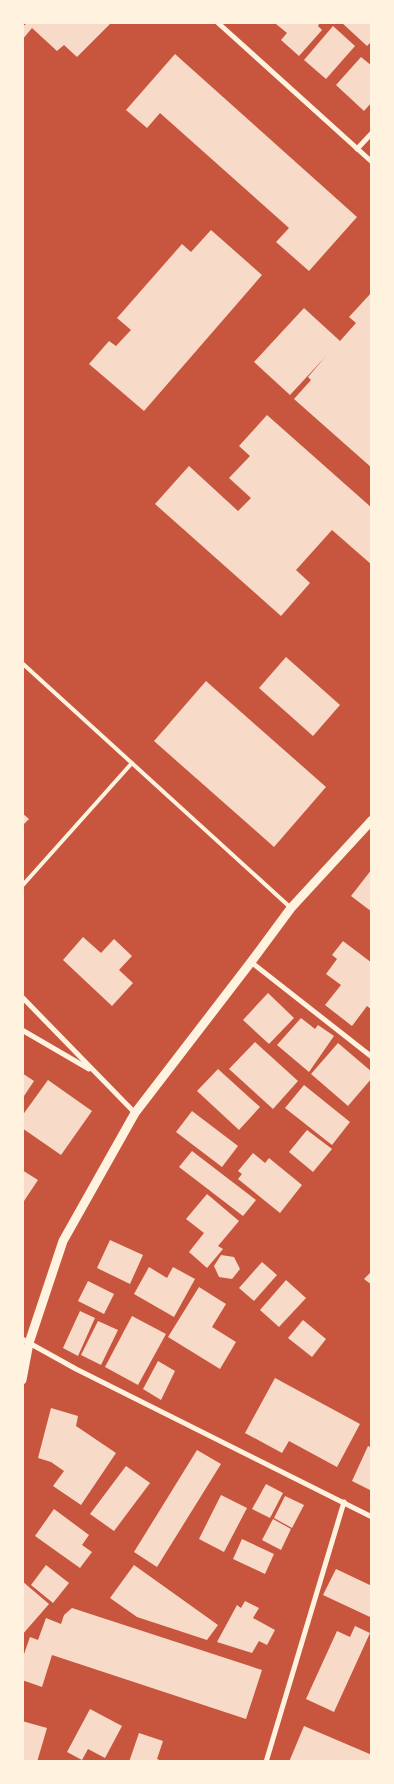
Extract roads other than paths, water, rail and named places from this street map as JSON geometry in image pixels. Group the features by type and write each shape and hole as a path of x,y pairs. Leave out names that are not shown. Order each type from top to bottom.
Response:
{"street":[{"path":"217,22 372,162"},
{"path":"357,149 372,133"},
{"path":"22,1380 26,1341 63,1242 135,1113 252,962 291,908 372,820"},
{"path":"252,962 372,1057"},
{"path":"22,997 135,1113"},
{"path":"22,1030 95,1073"},
{"path":"26,1341 85,1374 372,1517"},
{"path":"266,1762 344,1502"}],"lane":[{"path":"22,663 291,908"},
{"path":"22,886 132,763"}]}
